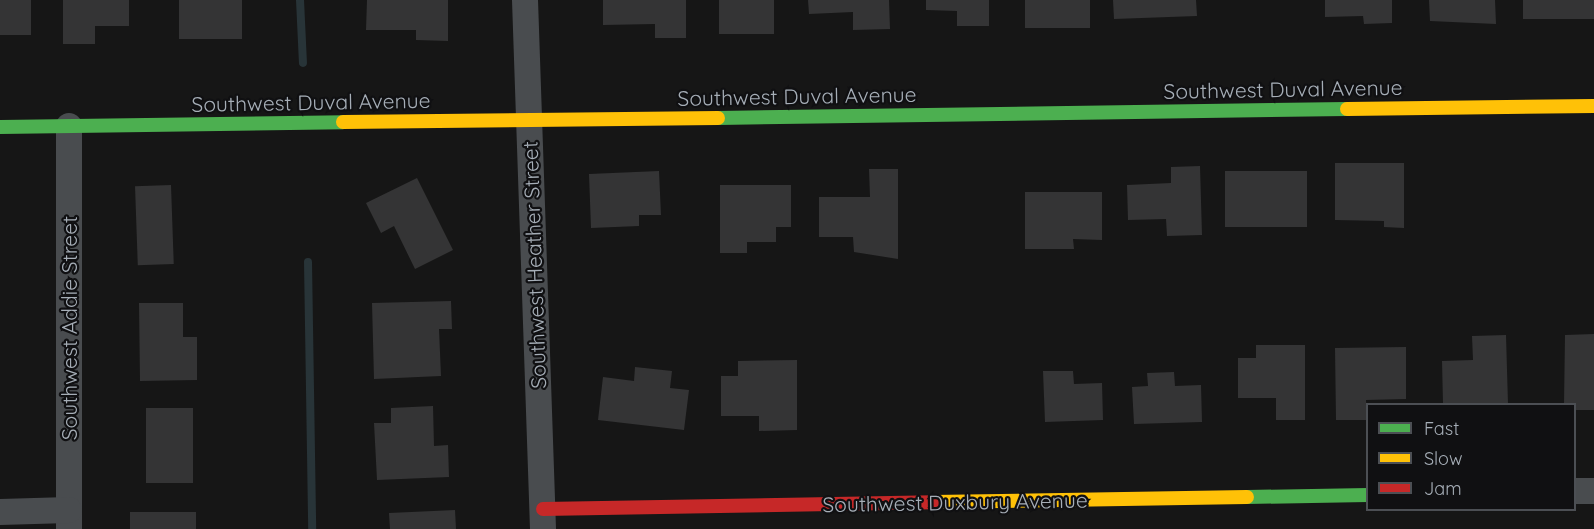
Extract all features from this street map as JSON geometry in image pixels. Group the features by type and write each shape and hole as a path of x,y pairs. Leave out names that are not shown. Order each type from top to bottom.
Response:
{"street":[{"name":"Southwest Heather Street","path":"525,0 543,519"},
{"name":"Southwest Duval Avenue","path":"0,127 1594,106"},
{"name":"Southwest Addie Street","path":"69,126 69,520"},
{"path":"1576,491 1594,490"},
{"name":"Southwest Duxbury Avenue","path":"543,519 1366,495"},
{"path":"0,512 69,520"}],"building":[{"path":"0,0 31,0 31,35 0,35"},
{"path":"63,0 129,0 129,26 95,26 95,44 63,44"},
{"path":"179,0 242,0 242,39 179,39"},
{"path":"367,0 448,0 448,41 416,40 416,30 366,30"},
{"path":"603,0 686,0 686,38 655,38 655,24 603,25"},
{"path":"719,0 774,0 774,34 719,34"},
{"path":"808,0 889,0 890,29 853,30 853,12 809,14"},
{"path":"926,0 989,0 989,26 957,26 957,11 926,10"},
{"path":"1025,0 1090,0 1090,28 1025,28"},
{"path":"1113,0 1196,0 1197,16 1114,19"},
{"path":"1325,0 1392,0 1392,23 1364,24 1363,16 1325,17"},
{"path":"1429,0 1495,0 1496,24 1430,21"},
{"path":"1523,0 1594,0 1594,19 1523,19"},
{"path":"1335,163 1404,163 1404,228 1384,227 1384,221 1335,220"},
{"path":"1200,166 1202,235 1167,236 1166,219 1128,220 1127,185 1171,183 1171,167"},
{"path":"869,169 898,169 898,259 854,252 853,237 819,237 819,197 870,197"},
{"path":"659,171 661,215 639,215 639,226 591,228 589,174"},
{"path":"1225,171 1307,171 1307,227 1225,227"},
{"path":"417,178 453,250 415,269 394,226 381,233 366,203"},
{"path":"171,185 174,264 138,265 135,186"},
{"path":"720,185 791,185 791,227 776,227 776,242 747,242 747,253 720,253"},
{"path":"1025,192 1102,192 1102,240 1073,239 1074,249 1025,249"},
{"path":"451,301 452,329 439,329 441,376 374,379 372,303"},
{"path":"139,303 183,303 183,337 197,337 197,380 140,381"},
{"path":"1594,334 1594,410 1576,410 1576,403 1564,403 1565,335"},
{"path":"1506,335 1508,403 1443,403 1442,361 1473,360 1472,336"},
{"path":"1256,345 1305,345 1305,420 1276,420 1276,398 1238,398 1238,358 1256,358"},
{"path":"1406,347 1406,399 1366,400 1366,420 1336,420 1335,348"},
{"path":"797,360 797,430 759,431 759,416 721,416 721,376 738,376 738,361"},
{"path":"635,367 672,371 670,388 689,390 684,430 598,420 603,377 634,381"},
{"path":"1043,371 1073,371 1074,384 1102,383 1103,420 1045,422"},
{"path":"1174,372 1175,386 1201,385 1202,422 1134,424 1132,387 1148,386 1147,373"},
{"path":"433,406 434,446 448,445 449,477 377,480 374,423 391,423 391,408"},
{"path":"146,408 193,408 193,483 146,483"},
{"path":"455,510 456,529 390,529 389,513"},
{"path":"130,512 196,512 196,529 130,529"}],"waterway":[{"path":"300,0 303,63"},
{"path":"308,262 312,529"}],"traffic: fast":[{"path":"718,118 1347,109"},
{"path":"0,127 343,122"},
{"path":"1247,497 1366,495"}],"traffic: slow":[{"path":"1347,109 1594,106"},
{"path":"343,122 718,118"},
{"path":"933,502 1247,497"}],"traffic: jam":[{"path":"543,509 933,502"}]}
